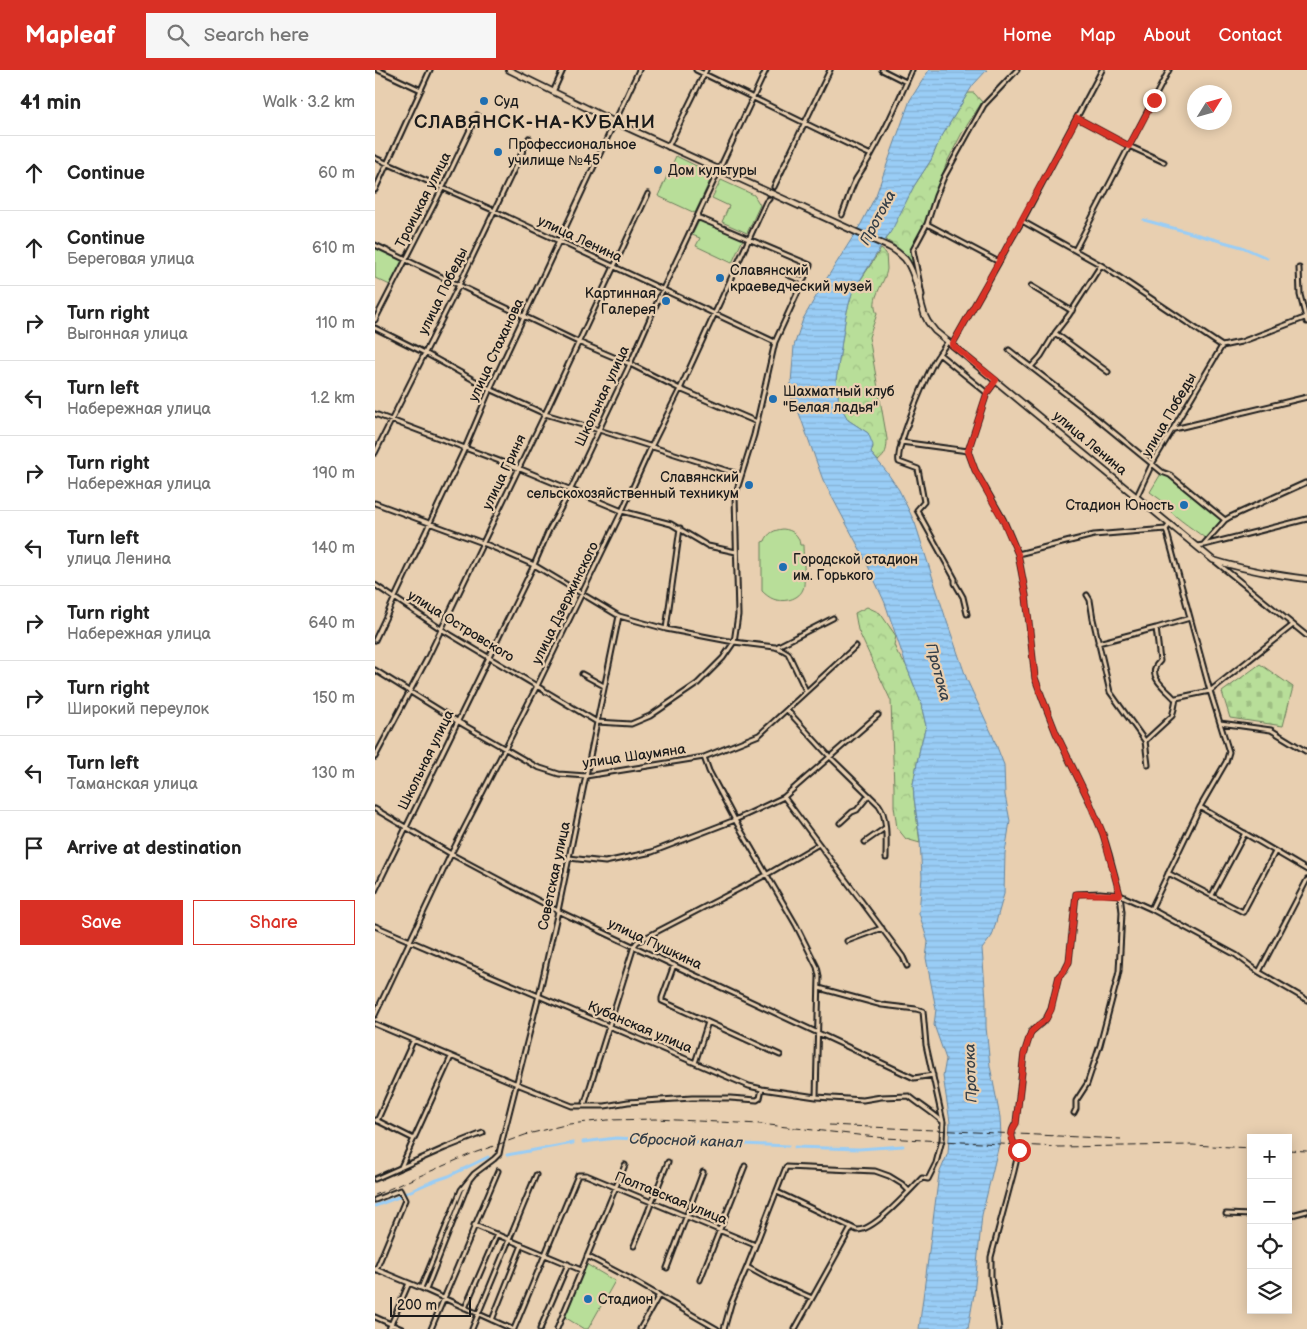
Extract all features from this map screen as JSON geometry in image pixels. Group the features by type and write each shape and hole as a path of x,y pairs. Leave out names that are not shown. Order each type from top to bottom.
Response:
{"main road":[{"name":"улица Ленина","path":"509,70 615,122 898,252 907,262 912,272 925,316 931,326 1213,560 1225,566"},
{"path":"1225,566 1307,578"}],"street":[{"path":"378,70 421,90"},
{"path":"375,190 430,70"},
{"path":"553,92 563,70"},
{"name":"улица Стаханова","path":"375,640 639,70"},
{"path":"696,70 705,72 804,124 871,154"},
{"name":"Школьная улица","path":"375,891 534,565 549,530 570,491 729,145 766,70"},
{"path":"774,187 830,70"},
{"path":"882,70 907,82"},
{"path":"842,215 856,180 871,154 912,70"},
{"path":"920,301 922,295 913,250 927,224 944,177 984,106 1017,70"},
{"path":"952,345 1022,221 1102,70"},
{"path":"1075,250 1169,70"},
{"path":"669,147 705,72"},
{"name":"Троицкая улица","path":"375,320 467,140 477,116"},
{"path":"1077,118 1129,146 1164,162"},
{"name":"улица Победы","path":"375,453 459,285 529,138"},
{"name":"улица Ленина","path":"375,158 495,211 775,342"},
{"name":"улица Гриня","path":"375,757 427,659 648,194"},
{"name":"улица Дзержинского","path":"375,1015 451,854 582,594 680,389 748,239 769,199"},
{"path":"697,217 810,265 775,342 754,435 735,496 738,615 734,642"},
{"path":"1022,221 1101,265 1222,346 1241,342 1307,319 1300,295 1299,268"},
{"path":"927,224 999,262"},
{"path":"375,245 524,317 630,364 680,389 757,422"},
{"path":"1031,367 1041,356 1101,265"},
{"path":"788,275 803,282"},
{"path":"1031,286 1071,311"},
{"path":"375,328 490,389 545,414 741,475"},
{"path":"1055,333 1109,372"},
{"path":"948,341 933,364 919,395 901,442 898,458 899,462 919,471 924,502 917,510 955,579 955,583 963,597 967,614"},
{"name":"улица Победы","path":"1137,496 1152,464 1222,346"},
{"name":"улица Ленина","path":"1009,350 1225,520"},
{"path":"939,354 987,393"},
{"path":"996,380 987,393 968,451 975,470 1003,520 1018,554 1026,596 1035,678 1056,733 1103,834 1123,912 1117,980 1092,1069 1087,1084 1076,1101 1074,1113"},
{"path":"1173,429 1307,397"},
{"path":"375,414 518,468 622,511 671,524 708,546 736,552"},
{"path":"901,442 968,451"},
{"path":"1203,545 1225,520 1305,483"},
{"path":"375,503 483,542 534,565 619,616 666,629 734,642 775,647 783,650 788,653 805,691"},
{"path":"1197,546 1307,519"},
{"path":"1018,554 1094,535 1166,529 1171,524"},
{"path":"666,629 680,528"},
{"path":"1151,909 1200,807 1226,762 1229,752 1210,692 1166,529"},
{"path":"1225,566 1307,636"},
{"name":"улица Островского","path":"375,585 441,629 597,722 631,724 651,716 697,684 723,658 734,642"},
{"path":"1087,595 1090,600 1110,692 1145,741 1147,765"},
{"name":"Советская улица","path":"464,1191 473,1174 499,1154 511,1112 558,911 619,616"},
{"path":"775,647 833,618"},
{"path":"1098,643 1190,618"},
{"path":"1175,698 1210,692 1293,625"},
{"path":"1156,628 1160,661 1155,668 1155,674 1175,698"},
{"name":"улица Шаумяна","path":"375,670 457,721 537,767 559,774 586,776 704,757 759,735 856,646"},
{"path":"582,674 604,686"},
{"path":"1145,741 1172,716 1175,698"},
{"path":"787,710 883,811 886,858"},
{"path":"569,858 605,862 652,852 735,820 784,797 878,715"},
{"path":"1220,724 1271,730 1307,752"},
{"path":"704,757 709,771 735,820 796,925 817,967 819,988 816,1097"},
{"path":"840,823 857,810 869,795"},
{"path":"784,797 882,928 903,957 907,966"},
{"path":"1200,807 1307,870"},
{"name":"улица Пушкина","path":"375,809 451,854 558,911 913,1078 933,1075"},
{"path":"865,842 885,828"},
{"path":"1212,895 1245,834"},
{"path":"584,1106 634,946 637,942 766,875 819,844"},
{"path":"1168,873 1243,912 1275,852"},
{"path":"1259,972 1307,880"},
{"path":"999,1329 991,1276 991,1257 1019,1150 1012,1141 1012,1130 1016,1124 1024,1054 1031,1032 1046,1019 1051,1010 1059,976 1069,962 1076,894 1120,895 1151,909 1236,955 1259,972 1307,999"},
{"name":"Кубанская улица","path":"375,926 749,1086 816,1097 863,1100 909,1096 943,1122"},
{"path":"847,941 882,928"},
{"path":"673,965 662,1001 780,1054"},
{"path":"777,1192 851,1228 861,1230 884,1216 922,1178 928,1179 936,1163 942,1140 943,1122 926,1045 923,1011 882,1005 819,988"},
{"path":"695,1063 708,1022"},
{"path":"375,1024 572,1106 605,1106 629,1102 692,1098 757,1100 760,1098 762,1089"},
{"path":"413,1041 376,1120 414,1138"},
{"path":"401,1167 451,1057"},
{"path":"375,1179 483,1133"},
{"path":"634,1246 668,1162"},
{"path":"557,1329 625,1165"},
{"path":"700,1280 745,1166"},
{"path":"724,1329 731,1304 786,1167 875,1171 889,1176 909,1191"},
{"path":"431,1329 498,1171"},
{"path":"667,1268 703,1172"},
{"path":"473,1329 536,1175"},
{"name":"Полтавская улица","path":"545,1255 578,1175 586,1175 755,1245"},
{"path":"375,1200 400,1190 405,1200 375,1269 513,1329 545,1255"},
{"path":"421,1288 464,1191"},
{"path":"426,1290 464,1191"},
{"path":"1292,1215 1307,1211"},
{"path":"1226,1214 1247,1214"},
{"path":"474,1225 581,1270"},
{"path":"795,1329 851,1228"},
{"path":"465,1308 497,1234"},
{"path":"492,1320 523,1245"},
{"path":"587,1256 717,1329"},
{"path":"541,1329 568,1264"},
{"path":"747,1268 812,1298"},
{"path":"389,1329 409,1283"},
{"path":"640,1329 659,1295"},
{"path":"375,1317 403,1329"}],"green space":[{"path":"968,93 974,93 982,102 962,133 947,162 925,223 910,251 916,277 905,255 886,240 914,186 931,160 939,141"},
{"path":"676,156 713,174 695,213 658,196"},
{"path":"721,180 754,195 760,205 747,233 722,222 729,206 712,198"},
{"path":"700,219 743,239 732,263 696,246 700,238 692,235"},
{"path":"375,248 403,260 390,285 375,278"},
{"path":"881,249 886,253 887,269 876,297 875,308 877,314 869,337 887,439 886,452 878,461 871,453 873,447 868,433 848,420 839,403 836,380 846,314 852,293"},
{"name":"Стадион Юность","path":"1162,472 1222,519 1205,538 1175,516 1161,500 1150,492"},
{"name":"Городской cтадион им. Горького","path":"783,529 795,534 800,545 803,545 804,581 803,589 799,595 795,598 780,601 771,598 762,591 762,542 772,532"},
{"path":"867,607 880,613 896,636 894,645 906,665 920,700 926,726 913,784 920,843 906,839 897,828 894,806 891,701 858,630 855,613"},
{"path":"1260,664 1293,687 1283,726 1230,718 1222,692"},
{"name":"Стадион","path":"586,1264 615,1281 588,1329 584,1329 563,1316"}],"water":[{"name":"Протока","path":"929,70 987,70 968,93 939,141 931,160 914,186 893,228 852,293 846,315 836,380 839,403 848,420 868,433 873,445 871,453 899,490 915,523 967,680 1004,765 1005,795 1010,821 1005,853 1004,894 992,936 982,949 986,1027 990,1066 1000,1117 1001,1136 982,1215 974,1294 968,1329 919,1329 939,1174 948,1153 950,1122 943,1076 946,1059 934,1025 936,1009 926,958 928,942 919,913 922,877 920,840 913,784 926,726 920,700 885,603 863,555 823,480 799,413 790,395 794,346 803,319 861,224 876,195 910,100"}],"waterway":[{"path":"1144,220 1242,247 1267,258"},
{"name":"Сбросной канал","path":"583,1142 616,1138 788,1146"},
{"name":"Сбросной канал","path":"507,1155 573,1143"},
{"name":"Сбросной канал","path":"795,1147 859,1149 903,1146"},
{"name":"Сбросной канал","path":"404,1194 449,1176 488,1157"},
{"name":"Сбросной канал","path":"375,1206 401,1196"}],"railway":[{"path":"375,1195 471,1154 528,1134 569,1124 608,1120 656,1119 760,1124 885,1138 1058,1147 1192,1145 1247,1148"},
{"path":"829,1125 1121,1139"},
{"path":"1292,1150 1307,1151"}],"place":[{"name":"Суд","path":"484,101"},
{"name":"Профессиональное училище №45","path":"498,152"},
{"name":"Дом культуры","path":"658,170"},
{"name":"Славянский краеведческий музей","path":"720,278"},
{"name":"Картинная Галерея","path":"666,301"},
{"name":"Шахматный клуб \"Белая ладья\"","path":"773,399"},
{"name":"Славянский сельскохозяйственный техникум","path":"749,485"},
{"name":"Стадион Юность","path":"1184,505"},
{"name":"Городской cтадион им. Горького","path":"783,567"},
{"name":"Стадион","path":"588,1299"}],"district":[{"name":"СЛАВЯНСК-НА-КУБАНИ","path":"535,122"}],"route":[{"path":"1019,1150 1012,1141 1012,1130 1016,1124 1024,1054 1031,1032 1046,1019 1051,1010 1057,981 1069,962 1076,894 1120,895 1103,834 1056,733 1035,678 1026,596 1018,554 1003,520 975,470 968,451 987,393 996,380 952,345 980,298 1077,118 1129,146 1154,100"}]}
